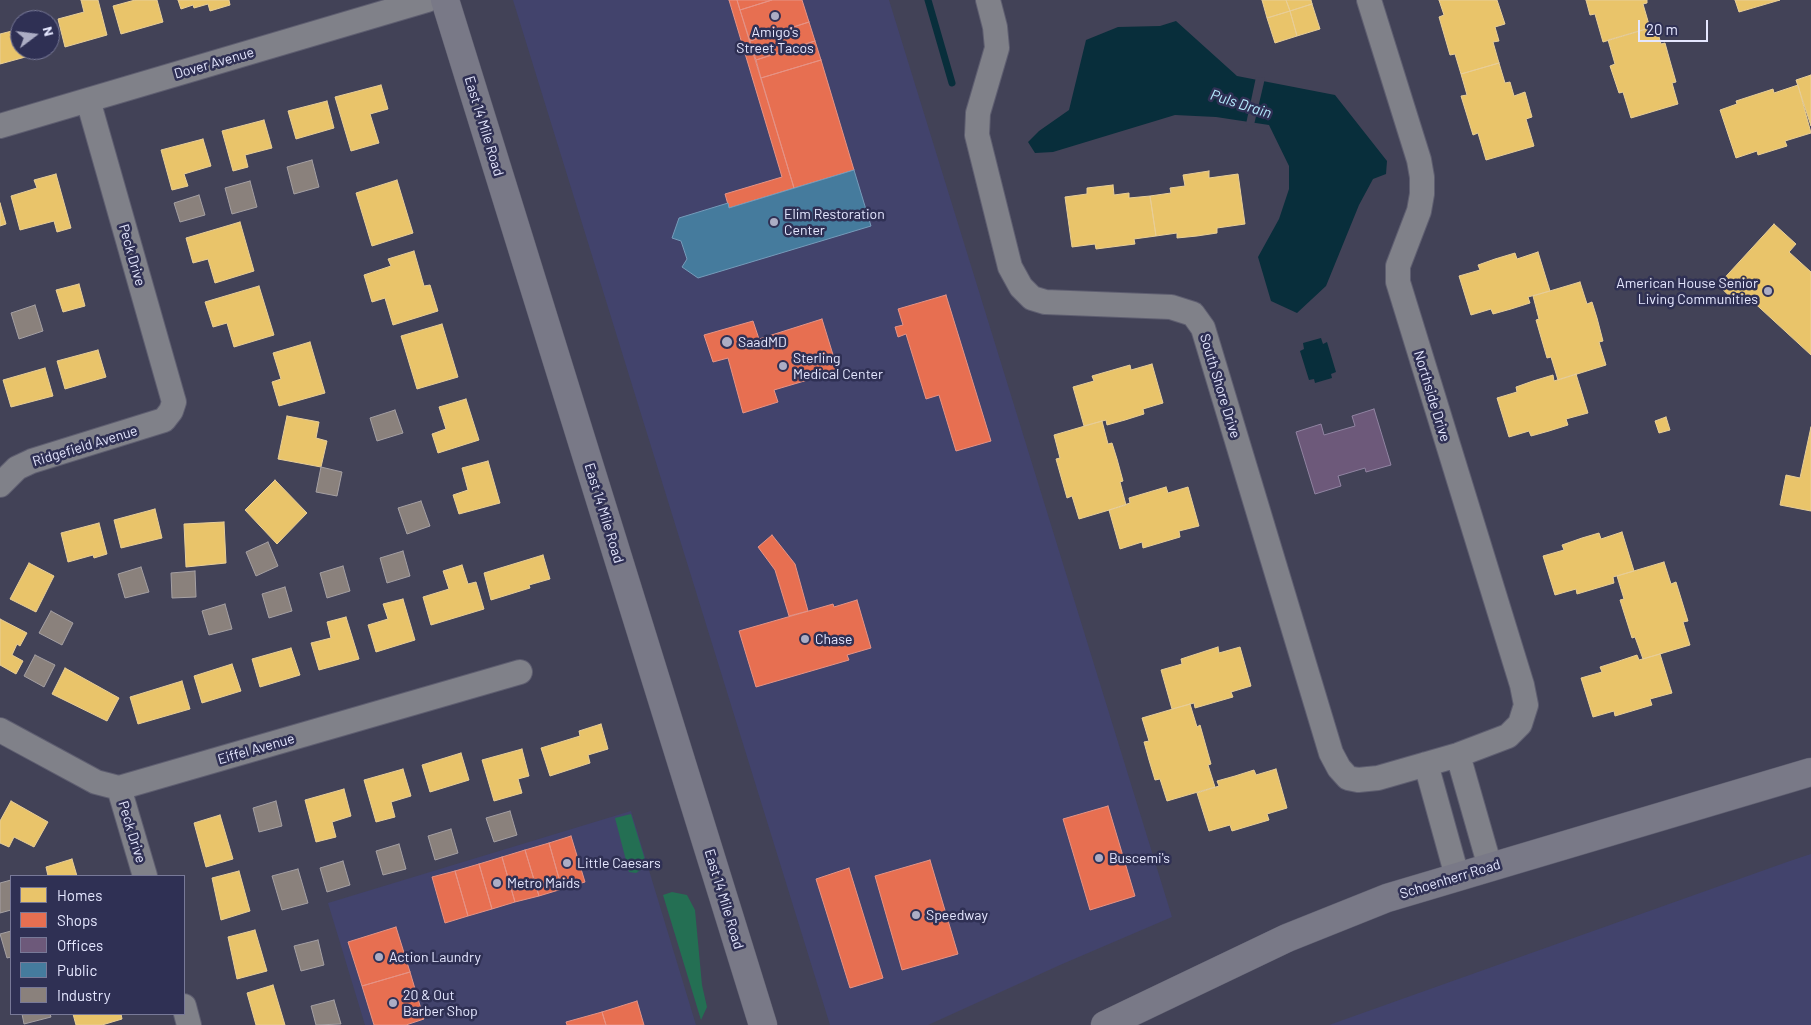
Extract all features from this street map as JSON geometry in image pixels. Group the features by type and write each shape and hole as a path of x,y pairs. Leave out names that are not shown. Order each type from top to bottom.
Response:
{"main road":[{"name":"East 14 Mile Road","path":"445,0 763,1025"},
{"name":"Schoenherr Road","path":"1105,1025 1295,935 1387,898 1811,772"}],"street":[{"name":"Dover Avenue","path":"0,126 427,0"},
{"name":"South Shore Drive","path":"988,0 996,27 997,48 978,114 977,135 1010,267 1021,287 1032,298 1045,302 1171,306 1193,314 1202,328 1331,753 1339,768 1348,778 1358,780 1378,778 1442,759"},
{"name":"Northside Drive","path":"1368,0 1419,160 1422,177 1422,194 1419,210 1398,266 1398,282 1522,685 1526,705 1520,724 1508,736 1442,759"},
{"name":"Peck Drive","path":"88,100 172,391 174,402 171,411"},
{"name":"Ridgefield Avenue","path":"0,485 17,468 32,460 153,425 164,420 171,411"},
{"name":"Eiffel Avenue","path":"119,788 520,672"},
{"path":"0,730 96,782 119,788"},
{"path":"1442,759 1490,867"},
{"path":"1442,759 1457,876"},
{"name":"Peck Drive","path":"119,788 145,875"},
{"path":"185,1010 189,1025"}],"shaded area":[{"path":"513,0 889,0 1172,917 928,1025 830,1025"},
{"path":"631,811 696,1025 365,1025 328,903"},
{"path":"1811,854 1811,1025 1329,1025 1787,862"}],"green space":[{"path":"631,814 647,866 636,873 629,872 615,818"},
{"path":"672,892 687,895 695,910 702,985 707,1007 701,1020 663,895"}],"water":[{"path":"1176,21 1237,76 1335,95 1387,161 1386,174 1373,179 1359,205 1326,286 1297,313 1271,301 1258,257 1279,219 1289,189 1289,166 1269,125 1216,117 1175,115 1053,152 1035,153 1028,142 1039,131 1069,110 1086,40 1118,27 1160,26"},
{"path":"1321,338 1323,344 1327,342 1336,372 1331,374 1332,378 1315,383 1314,379 1309,380 1300,351 1304,349 1303,343"}],"pier":[{"path":"1256,77 1265,78 1254,125 1246,124"}],"building: Homes":[{"path":"81,0 98,0 107,35 65,47 60,18 84,12"},
{"path":"135,0 157,0 163,22 121,34 113,6"},
{"path":"178,0 229,0 230,5 210,11 208,4 194,8 193,5 181,9"},
{"path":"1262,0 1286,0 1290,11 1267,18"},
{"path":"1286,0 1311,0 1312,4 1290,11"},
{"path":"1439,0 1497,0 1505,24 1495,27 1499,41 1493,42 1499,63 1461,74 1455,54 1450,55 1439,17 1444,15"},
{"path":"1586,0 1647,0 1647,3 1643,4 1650,28 1603,42 1595,14 1590,15"},
{"path":"1735,0 1780,0 1739,12"},
{"path":"1312,4 1320,29 1297,36 1290,11"},
{"path":"1290,11 1297,36 1275,43 1267,18"},
{"path":"1656,26 1661,44 1665,43 1676,82 1672,83 1678,104 1631,118 1623,92 1619,93 1610,66 1615,64 1608,40"},
{"path":"10,32 10,60 15,60 0,64 0,34"},
{"path":"1499,63 1505,83 1510,82 1514,96 1525,92 1532,117 1526,119 1534,146 1486,160 1478,133 1473,135 1461,96 1467,95 1461,74"},
{"path":"1811,75 1811,126 1796,80"},
{"path":"381,85 388,109 370,114 379,143 351,151 335,97"},
{"path":"1798,85 1811,133 1785,141 1787,146 1758,155 1757,151 1736,158 1720,110 1737,104 1736,101 1773,89 1774,93"},
{"path":"327,101 334,128 296,139 288,111"},
{"path":"264,120 272,148 245,155 248,167 233,171 222,131"},
{"path":"203,139 211,166 184,174 188,186 172,190 161,150"},
{"path":"1209,171 1209,178 1238,174 1245,224 1217,228 1217,233 1197,236 1177,238 1177,233 1156,236 1150,196 1171,193 1170,188 1185,186 1183,175"},
{"path":"56,174 71,228 57,232 54,221 20,230 11,196 37,188 34,180"},
{"path":"397,180 413,233 372,246 356,193"},
{"path":"1113,185 1114,195 1129,193 1129,198 1150,196 1156,236 1134,239 1135,244 1096,249 1095,244 1072,247 1065,197 1087,194 1087,188"},
{"path":"0,203 6,224 0,226"},
{"path":"240,222 254,271 215,283 208,259 193,263 186,238"},
{"name":"American House Senior Living Communities","path":"1774,224 1796,244 1789,252 1811,272 1811,355 1748,297 1740,306 1718,285"},
{"path":"414,251 424,286 430,285 438,311 393,325 385,298 372,302 364,275 391,266 388,259"},
{"path":"1538,252 1550,291 1528,297 1530,303 1511,309 1493,314 1491,309 1471,315 1459,276 1480,270 1478,265 1495,259 1515,253 1517,259"},
{"path":"1580,282 1587,304 1592,302 1603,341 1599,342 1606,365 1558,380 1551,357 1547,358 1536,320 1539,319 1533,296"},
{"path":"79,284 85,306 63,312 56,290"},
{"path":"259,286 274,335 234,347 227,323 213,327 205,302"},
{"path":"442,324 458,377 417,389 401,336"},
{"path":"310,342 325,393 279,406 272,382 281,379 273,353"},
{"path":"98,350 106,377 65,389 57,361"},
{"path":"1152,364 1163,403 1143,409 1144,414 1125,420 1107,425 1106,420 1084,426 1073,387 1094,381 1092,376 1130,365 1131,370"},
{"path":"45,368 53,396 11,407 3,380"},
{"path":"1576,374 1588,413 1566,419 1568,425 1549,431 1531,436 1529,431 1509,437 1497,398 1517,392 1516,387 1533,381 1553,375 1554,381"},
{"path":"466,399 479,440 438,453 432,434 446,429 439,407"},
{"path":"287,416 319,422 316,438 327,441 321,467 278,459"},
{"path":"1666,417 1670,430 1659,433 1655,421"},
{"path":"1102,421 1108,444 1112,443 1117,459 1123,481 1120,482 1126,505 1079,519 1072,496 1067,498 1056,459 1060,458 1054,435"},
{"path":"1811,427 1811,511 1780,505 1786,475 1800,478"},
{"path":"488,461 500,503 459,514 453,495 468,490 462,468"},
{"path":"275,480 307,513 277,544 245,510"},
{"path":"1166,487 1168,493 1188,487 1199,526 1179,531 1180,537 1143,548 1142,542 1120,549 1109,510 1130,503 1129,498"},
{"path":"155,509 162,538 121,548 114,520"},
{"path":"224,522 226,563 186,567 184,524"},
{"path":"99,523 107,554 94,558 93,555 68,562 61,533"},
{"path":"1622,532 1634,571 1613,577 1614,583 1577,594 1576,589 1555,595 1543,556 1564,550 1562,545 1582,538 1599,533 1601,539"},
{"path":"543,555 550,579 529,585 530,588 491,600 484,573"},
{"path":"1664,562 1671,584 1676,582 1688,621 1683,622 1690,645 1643,659 1635,637 1632,638 1620,600 1624,599 1617,576"},
{"path":"29,563 54,576 36,612 10,599"},
{"path":"462,565 468,584 476,582 484,609 431,625 423,597 449,589 443,571"},
{"path":"403,599 415,640 376,652 368,625 388,619 383,604"},
{"path":"346,617 359,659 319,670 311,643 331,638 327,622"},
{"path":"0,619 27,633 20,646 17,644 12,655 23,661 16,674 0,665"},
{"path":"1218,647 1219,653 1240,647 1251,686 1231,692 1233,697 1195,708 1194,703 1172,709 1161,670 1182,664 1181,659"},
{"path":"291,648 300,675 260,687 252,659"},
{"path":"1660,654 1672,693 1650,699 1652,705 1615,716 1614,711 1593,717 1581,678 1602,672 1600,667 1637,655 1639,660"},
{"path":"232,664 241,691 202,703 194,676"},
{"path":"65,668 119,698 107,721 52,694"},
{"path":"182,681 190,709 138,724 130,697"},
{"path":"1190,704 1197,727 1200,725 1211,764 1208,765 1215,787 1167,801 1160,779 1155,780 1144,742 1149,741 1142,718"},
{"path":"601,724 608,749 588,755 590,763 550,776 541,748 580,736 579,731"},
{"path":"522,749 529,776 518,779 522,793 494,801 482,760"},
{"path":"461,753 469,780 430,792 422,765"},
{"path":"403,769 411,796 391,802 395,817 376,822 364,780"},
{"path":"1276,769 1287,808 1267,814 1269,820 1232,831 1230,825 1209,831 1197,793 1219,786 1217,781 1254,770 1256,775"},
{"path":"344,789 351,816 332,822 336,837 316,842 305,800"},
{"path":"11,801 48,822 34,847 14,837 9,847 0,843 0,821"},
{"path":"220,815 233,859 206,867 194,823"},
{"path":"72,859 77,875 48,875 46,867"},
{"path":"239,871 250,911 221,920 212,878"},
{"path":"255,930 267,971 237,979 228,937"},
{"path":"273,985 285,1025 256,1025 247,993"},
{"path":"73,1015 121,1015 122,1019 102,1025 76,1025"}],"building: Shops":[{"path":"729,0 737,0 794,188 729,208 725,194 782,177"},
{"path":"737,0 772,0 740,10"},
{"name":"Amigo's Street Tacos","path":"772,0 802,0 809,22 750,41 740,10"},
{"path":"809,22 815,41 756,60 750,41"},
{"path":"815,41 821,60 761,78 756,60"},
{"path":"821,60 854,170 794,188 761,78"},
{"path":"946,295 991,441 956,451 939,395 926,399 906,334 898,337 895,327 903,325 898,309"},
{"name":"Sterling Medical Center","path":"822,319 838,371 774,390 778,402 743,413 728,358 713,362 704,335 753,321 759,339"},
{"path":"772,535 795,564 808,611 789,616 775,570 758,547"},
{"name":"Chase","path":"857,600 871,648 847,655 849,660 756,687 739,631 833,604 834,607"},
{"name":"Buscemi's","path":"1108,806 1135,896 1090,910 1063,819"},
{"name":"Little Caesars","path":"571,836 585,882 562,889 549,843"},
{"path":"549,843 562,889 539,896 525,850"},
{"path":"525,850 539,896 515,902 502,857"},
{"name":"Metro Maids","path":"502,857 515,902 492,909 479,864"},
{"name":"Speedway","path":"930,860 958,954 902,970 875,876"},
{"path":"479,864 492,909 468,916 455,871"},
{"path":"849,868 883,978 850,988 816,879"},
{"path":"455,871 468,916 445,923 432,877"},
{"name":"Action Laundry","path":"396,927 410,972 362,986 348,942"},
{"name":"20 & Out Barber Shop","path":"410,972 424,1019 406,1025 374,1025 362,986"},
{"path":"637,1001 644,1025 606,1025 602,1012"},
{"path":"602,1012 606,1025 567,1025 566,1022"}],"building: Offices":[{"path":"1374,409 1391,465 1366,472 1365,468 1338,476 1341,486 1315,494 1296,432 1321,424 1324,435 1355,426 1352,416"}],"building: Public":[{"name":"Elim Restoration Center","path":"854,170 871,226 698,278 682,267 687,259 681,241 672,238 679,218 728,203 729,208"}],"building: Industry":[{"path":"312,160 319,187 294,194 287,167"},
{"path":"250,181 257,207 232,214 225,188"},
{"path":"199,195 205,215 180,222 174,203"},
{"path":"35,305 43,331 19,339 11,313"},
{"path":"395,410 403,433 377,441 370,418"},
{"path":"321,467 342,472 337,496 316,492"},
{"path":"421,501 430,526 407,534 398,508"},
{"path":"268,542 278,566 256,576 246,552"},
{"path":"403,551 410,576 387,583 380,558"},
{"path":"343,566 350,591 327,598 320,573"},
{"path":"141,567 149,592 125,598 118,574"},
{"path":"195,571 196,597 172,598 171,573"},
{"path":"285,587 292,611 269,618 262,594"},
{"path":"225,604 232,629 209,635 202,611"},
{"path":"51,611 73,623 62,645 39,633"},
{"path":"35,655 55,665 44,687 24,676"},
{"path":"276,801 282,826 259,832 253,808"},
{"path":"510,811 517,835 494,842 486,818"},
{"path":"451,829 458,853 435,860 428,836"},
{"path":"399,844 406,869 383,875 376,851"},
{"path":"343,861 350,885 327,892 320,868"},
{"path":"298,869 308,903 282,910 272,876"},
{"path":"10,880 10,910 0,913 0,883"},
{"path":"10,931 10,957 7,958 0,934"},
{"path":"318,940 324,965 301,971 294,946"},
{"path":"334,1000 341,1024 316,1025 311,1006"},
{"path":"22,1015 50,1015 51,1017 24,1024"}],"waterway":[{"name":"Puls Drain","path":"928,0 952,83"}],"place":[{"name":"Amigo's Street Tacos","path":"775,16"},
{"name":"Elim Restoration Center","path":"774,222"},
{"name":"American House Senior Living Communities","path":"1768,291"},
{"name":"SaadMD","path":"727,342"},
{"name":"Sterling Medical Center","path":"783,366"},
{"name":"Chase","path":"805,639"},
{"name":"Buscemi's","path":"1099,858"},
{"name":"Little Caesars","path":"567,863"},
{"name":"Metro Maids","path":"497,883"},
{"name":"Speedway","path":"916,915"},
{"name":"Action Laundry","path":"379,957"},
{"name":"20 & Out Barber Shop","path":"393,1003"}]}
